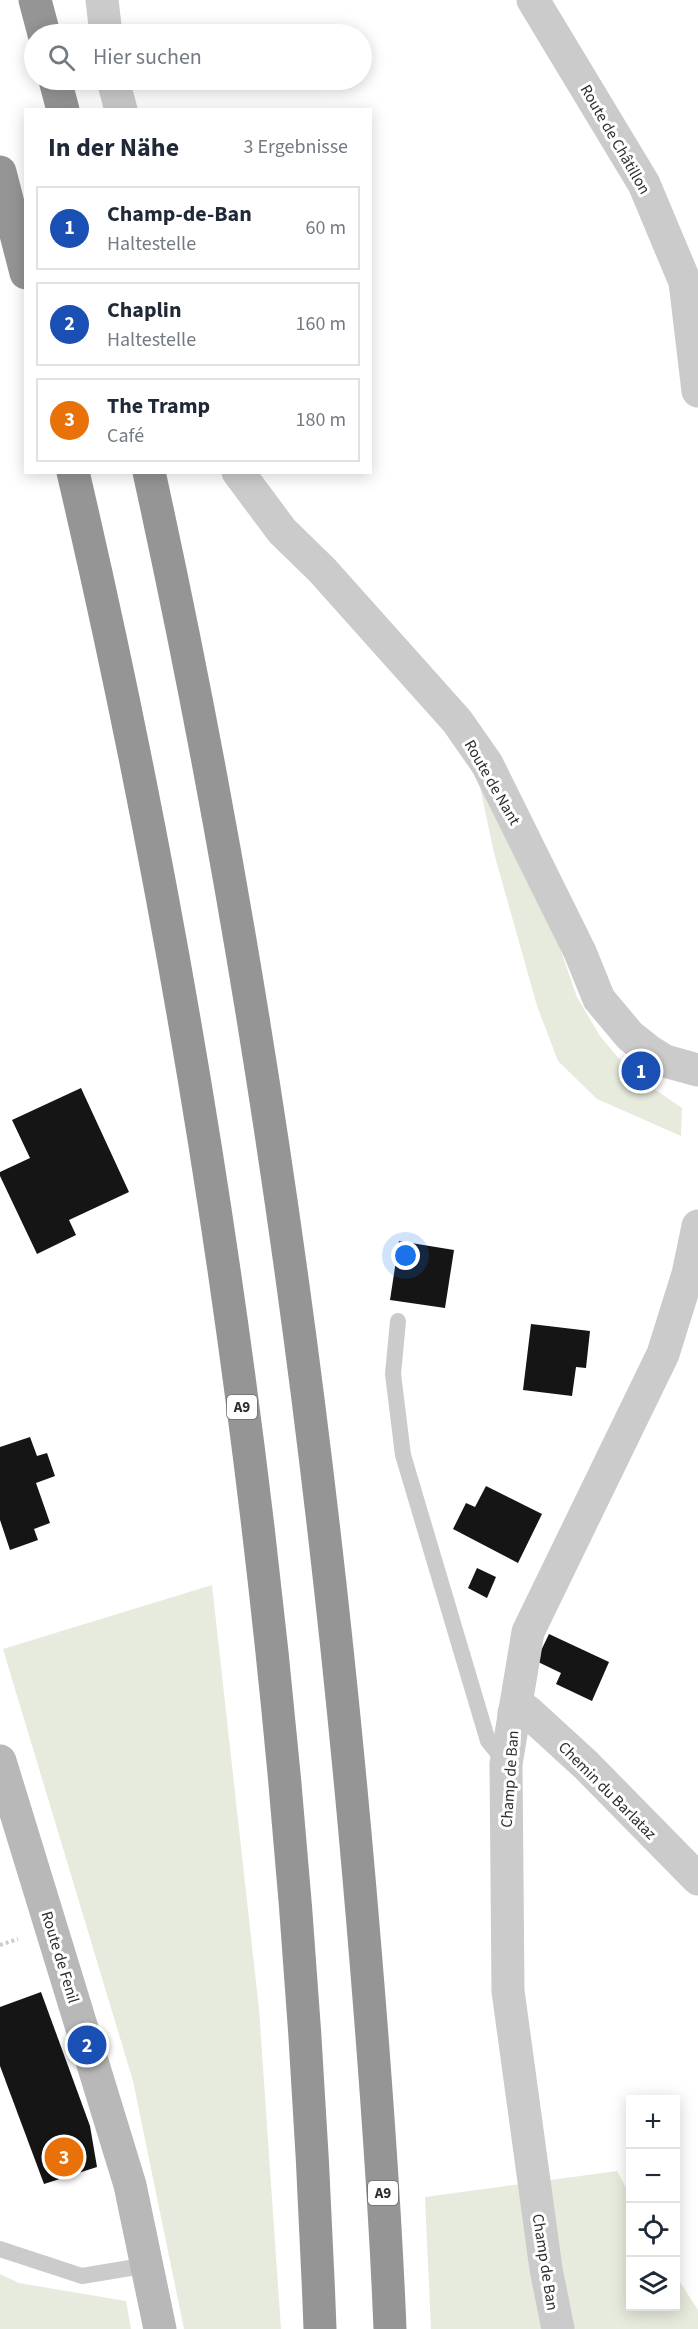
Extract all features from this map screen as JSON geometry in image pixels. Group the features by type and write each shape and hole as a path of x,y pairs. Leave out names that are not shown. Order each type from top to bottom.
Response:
{"highway":[{"path":"35,0 41,24"},
{"path":"58,90 62,108"},
{"path":"0,172 24,265"},
{"name":"A9","path":"73,474 123,697 170,949 200,1123 246,1437 289,1834 308,2084 320,2329"},
{"name":"A9","path":"149,474 192,678 233,897 268,1113 313,1428 354,1816 374,2057 390,2329"}],"street":[{"path":"102,0 105,24"},
{"name":"Route de Châtillon","path":"533,0 644,184 685,282 698,391"},
{"path":"116,90 120,108"},
{"name":"Route de Nant","path":"239,474 282,531 322,570 457,721 481,755 575,941 599,999 630,1036 649,1051 665,1061 698,1070"},
{"name":"Champ de Ban","path":"558,2329 546,2269 508,1991 506,1764 528,1632 663,1354 688,1275 698,1226"},
{"name":"Chemin du Barlataz","path":"513,1713 527,1711 585,1765 698,1879"},
{"name":"Route de Fenil","path":"0,1761 130,2185 160,2329"}],"lane":[{"path":"398,1322 393,1374 403,1455 488,1741 506,1764"},
{"path":"0,2249 82,2277 148,2265"}],"shaded area":[{"path":"477,773 554,931 577,997 600,1036 631,1073 682,1108 681,1136 597,1099 558,1061 537,1006 494,853"},
{"path":"212,1585 259,2009 281,2329 184,2329 133,2081 3,1649"},
{"path":"617,2171 626,2188 626,2311 680,2311 680,2282 698,2310 698,2329 431,2329 425,2197"},
{"path":"0,2274 19,2283 126,2301 131,2329 0,2329"}],"building":[{"path":"81,1088 129,1192 69,1220 76,1235 37,1254 0,1176 0,1172 30,1158 12,1120"},
{"path":"399,1241 454,1250 445,1308 390,1300"},
{"path":"531,1324 590,1331 586,1368 576,1367 572,1396 523,1390"},
{"path":"30,1437 37,1456 47,1453 55,1476 36,1483 50,1523 34,1529 38,1540 10,1550 0,1520 0,1447"},
{"path":"486,1486 542,1514 518,1563 453,1529 466,1503 475,1507"},
{"path":"477,1568 496,1577 487,1598 468,1588"},
{"path":"549,1634 609,1662 592,1701 556,1684 561,1673 536,1661"},
{"path":"41,1992 90,2126 97,2167 44,2184 0,2066 0,2007"}],"place":[{"name":"Champ-de-Ban","path":"641,1071"},
{"name":"Chaplin","path":"87,2045"},
{"name":"The Tramp","path":"64,2157"}]}
